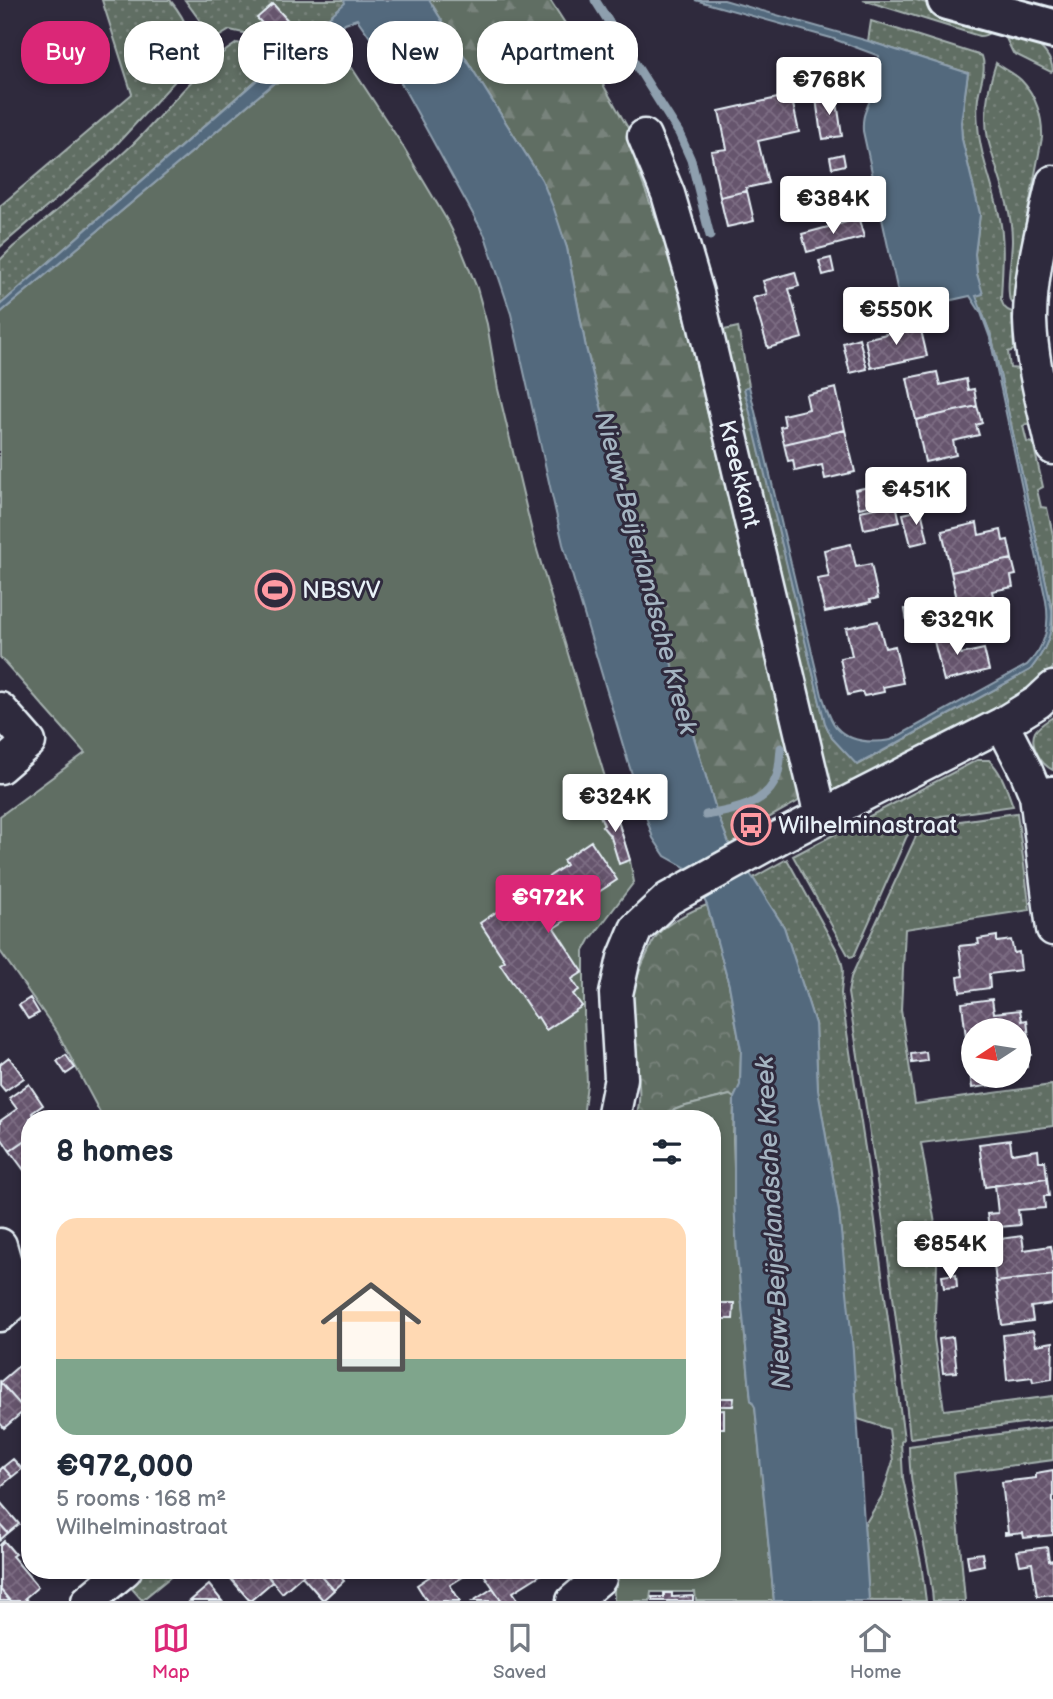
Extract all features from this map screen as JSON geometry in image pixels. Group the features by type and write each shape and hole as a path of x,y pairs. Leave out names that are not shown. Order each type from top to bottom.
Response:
{"main road":[{"path":"947,0 1053,29"}],"street":[{"name":"Kreekkant","path":"644,136 668,194 697,293 821,816"},
{"path":"1053,182 1032,278 1030,320 1037,375 1053,444"},
{"path":"615,1110 621,1078 616,994 624,958 636,929 668,899 821,816 1002,724 1038,702 1053,688"},
{"path":"0,709 29,742 0,767"},
{"path":"1002,724 1026,771 1044,794 1053,929"},
{"path":"0,1245 16,1301 0,1315"},
{"path":"88,1601 114,1579"},
{"path":"573,1601 600,1583"}],"green space":[{"path":"102,0 170,0 184,21 124,21 124,69"},
{"path":"185,0 344,0 346,3 325,21 238,21 238,32 230,30 224,34 224,21 200,21"},
{"path":"429,0 550,0 564,21 477,21 477,76 463,54 463,21 442,21"},
{"path":"863,0 916,0 995,22 990,32 979,36"},
{"path":"871,21 982,56 978,122 981,149 1002,229 1001,299 1005,307 1012,312 1014,350 1008,352 1010,368 1020,369 1029,423 1023,426 1027,442 1033,443 1043,487 1037,490 1041,507 1047,508 1053,535 1053,668 1043,680 1014,699 841,790 830,788 715,332 738,327 749,386 745,388 825,723 832,738 858,765 1030,670 1047,642 1052,619 992,338 975,295 982,293 975,254 980,214 962,139 961,122 968,73 868,41"},
{"path":"1025,32 1047,55 1053,71 1013,53 1004,34"},
{"path":"237,43 238,84 252,84 0,305 0,260 132,145 189,84 224,84 224,52"},
{"path":"996,63 1021,80 1031,93 1038,107 1042,130 1019,258 1016,304 1013,304 1009,296 1012,240 1009,214 988,139 986,120 987,101"},
{"name":"NBSVV","path":"353,70 448,222 477,288 534,540 630,861 634,882 584,951 587,1083 584,1110 99,1110 57,1032 0,951 0,816 85,753 0,657 0,313 273,84 353,84"},
{"path":"129,84 172,84 104,158 0,247 0,206 132,94"},
{"path":"482,84 603,84 643,154 636,165 659,227 672,237 692,312 686,322 783,730 793,738 802,798 745,831 748,838 730,846 717,813 643,570 586,348 567,248 542,180"},
{"path":"1053,717 1053,770 1044,764 1037,754 1034,737 1039,727"},
{"path":"977,760 989,760 994,765 1013,806 928,818 915,825 906,838 854,956 850,957 793,856"},
{"path":"1017,813 1030,910 905,929 901,1010 915,1104 1052,1085 1053,1126 921,1143 938,1241 934,1338 944,1410 1053,1396 1053,1419 910,1438 882,1215 848,993 851,977 917,834 925,826"},
{"path":"787,859 842,964 841,994 867,1161 904,1439 901,1442 903,1478 926,1601 869,1601 864,1526 882,1496 893,1461 889,1429 858,1419 839,1212 818,1090 815,1024 784,927 753,878"},
{"path":"707,905 729,985 741,1050 740,1086 734,1098 729,1095 674,1110 637,1110 639,1084 632,1016 637,978 657,935 685,915"},
{"path":"730,1095 734,1098 737,1253 774,1601 696,1601 695,1592 651,1592 650,1601 614,1601 614,1579 721,1579 721,1110 674,1110"},
{"path":"1053,1427 1053,1460 954,1473 965,1601 933,1601 912,1485 909,1446"},
{"path":"134,1579 168,1579 142,1600 128,1584"}],"water":[{"path":"344,0 429,0 442,21 367,21 367,33 357,19 324,21 345,3"},
{"path":"695,0 724,0 968,73 961,122 962,139 980,214 975,254 983,294 976,296 992,338 1052,610 1051,627 1044,649 1030,670 857,765 832,738 825,723 744,388 749,386 822,695 831,720 842,732 862,741 891,740 1027,665 1039,651 1045,635 1046,601 990,338 981,313 970,296 902,311 863,131 879,56 831,38"},
{"name":"Nieuw-Beijerlandsche Kreek","path":"463,54 477,76 477,84 482,84 542,180 554,209 567,248 586,348 643,570 717,813 730,846 784,927 815,1024 818,1090 839,1212 853,1351 869,1601 774,1601 737,1253 734,1098 740,1085 741,1050 729,985 707,905 688,869 665,856 653,838 628,762 563,544 511,314 485,236 401,84 463,84"},
{"path":"252,84 273,84 0,313 0,305"}],"building":[{"path":"273,4 288,21 260,21 257,18"},
{"path":"791,95 799,132 758,141 768,183 720,197 711,151 727,149 719,111"},
{"path":"836,95 842,136 823,139 816,98"},
{"path":"843,154 845,165 832,168 830,157"},
{"path":"747,191 754,221 727,227 720,197"},
{"path":"859,220 864,237 807,252 802,234"},
{"path":"831,258 834,272 823,275 819,261"},
{"path":"795,272 799,286 789,289 802,338 768,348 753,298 767,294 763,281"},
{"path":"920,326 927,356 871,368 865,339"},
{"path":"859,338 867,369 850,373 843,343"},
{"path":"937,372 940,385 966,379 968,390 974,389 977,406 916,420 907,378"},
{"path":"836,388 845,430 784,444 780,427 785,426 783,415 809,409 806,395"},
{"path":"977,406 982,423 976,425 979,435 953,441 956,455 925,462 916,420"},
{"path":"845,430 855,472 825,479 822,465 795,471 793,460 788,461 784,444"},
{"path":"911,474 916,496 899,499 895,477"},
{"path":"891,482 895,500 859,508 855,490"},
{"path":"896,504 900,522 864,529 860,511"},
{"path":"921,510 928,541 911,545 903,514"},
{"path":"977,523 979,535 1001,530 1003,541 1008,540 1012,559 951,572 942,531"},
{"path":"851,544 856,567 871,564 878,598 825,612 817,579 829,577 824,550"},
{"path":"1012,559 1016,575 1011,576 1013,587 992,591 995,606 960,613 951,572"},
{"path":"920,606 926,629 907,621 905,609"},
{"path":"993,614 998,639 976,644 970,619"},
{"path":"878,621 885,648 895,646 903,683 883,687 884,692 864,696 862,692 848,695 840,658 852,656 846,628"},
{"path":"955,627 961,654 984,649 989,670 944,681 932,633"},
{"path":"614,808 630,860 619,864 611,837 602,826 604,825 599,813"},
{"path":"591,841 617,880 591,897 594,902 554,928 583,972 572,979 579,990 573,994 582,1006 546,1030 500,964 505,961 480,923 566,865 563,860"},
{"path":"997,936 997,942 1011,940 1014,953 1019,952 1021,970 989,974 990,988 960,992 958,977 963,976 959,946 979,944 978,939"},
{"path":"30,998 39,1013 28,1019 19,1005"},
{"path":"992,999 994,1013 1020,1010 1021,1018 964,1018 962,1003"},
{"path":"926,1052 927,1061 912,1063 911,1054"},
{"path":"66,1055 75,1068 66,1074 57,1061"},
{"path":"9,1057 24,1078 5,1091 0,1085 0,1064"},
{"path":"29,1084 43,1105 36,1110 21,1110 21,1143 10,1151 0,1136 0,1121 17,1109 9,1098"},
{"path":"1010,1140 1012,1154 1038,1150 1039,1161 1045,1161 1047,1178 985,1187 979,1144"},
{"path":"21,1143 21,1166 10,1151"},
{"path":"1047,1178 1049,1196 1044,1196 1045,1208 1018,1210 1020,1225 989,1228 987,1214 998,1213 995,1185"},
{"path":"1022,1236 1024,1250 1051,1246 1053,1275 996,1282 991,1240"},
{"path":"956,1274 957,1287 944,1288 942,1276"},
{"path":"1053,1275 1053,1304 1031,1307 1033,1321 1002,1325 996,1282"},
{"path":"721,1303 734,1303 733,1319 721,1319"},
{"path":"1033,1331 1036,1345 1053,1342 1052,1379 1033,1382 1032,1377 1007,1380 1003,1335"},
{"path":"953,1337 957,1372 943,1373 939,1339"},
{"path":"21,1364 21,1406 0,1382"},
{"path":"0,1382 21,1406 21,1413 4,1428 0,1423"},
{"path":"721,1398 734,1398 733,1406 721,1406"},
{"path":"721,1410 724,1410 724,1428 721,1428"},
{"path":"13,1459 21,1470 12,1477 3,1467"},
{"path":"3,1467 12,1477 0,1487 0,1470"},
{"path":"1053,1470 1053,1535 1024,1538 1023,1533 1005,1535 1008,1533 1002,1482 1036,1478 1036,1473"},
{"path":"0,1502 19,1524 8,1533 0,1524"},
{"path":"0,1524 8,1533 0,1540"},
{"path":"4,1541 15,1554 12,1556 21,1567 21,1579 31,1579 38,1587 25,1598 28,1601 10,1601 0,1589 0,1545"},
{"path":"1047,1547 1049,1561 1053,1560 1053,1594 1037,1596 1032,1563 1020,1565 1017,1551"},
{"path":"982,1553 984,1565 969,1568 967,1555"},
{"path":"231,1579 270,1579 272,1582 250,1601"},
{"path":"270,1579 298,1579 282,1593"},
{"path":"305,1579 324,1579 334,1590 323,1600"},
{"path":"324,1579 342,1579 344,1581 334,1590"},
{"path":"426,1579 460,1579 450,1585 460,1601 427,1601 417,1585"},
{"path":"487,1579 534,1579 513,1592 519,1601 502,1601"},
{"path":"209,1585 222,1601 190,1601"},
{"path":"493,1588 502,1601 473,1601"},
{"path":"0,1589 10,1601 0,1601"},
{"path":"664,1593 672,1593 672,1597 693,1596 693,1601 653,1601 652,1597 664,1597"}],"waterway":[{"path":"595,0 679,133 691,160 710,236"},
{"path":"706,815 737,809 765,794 777,776 781,748"}],"place":[{"name":"NBSVV","path":"275,590"},
{"name":"Wilhelminastraat","path":"751,825"}]}
